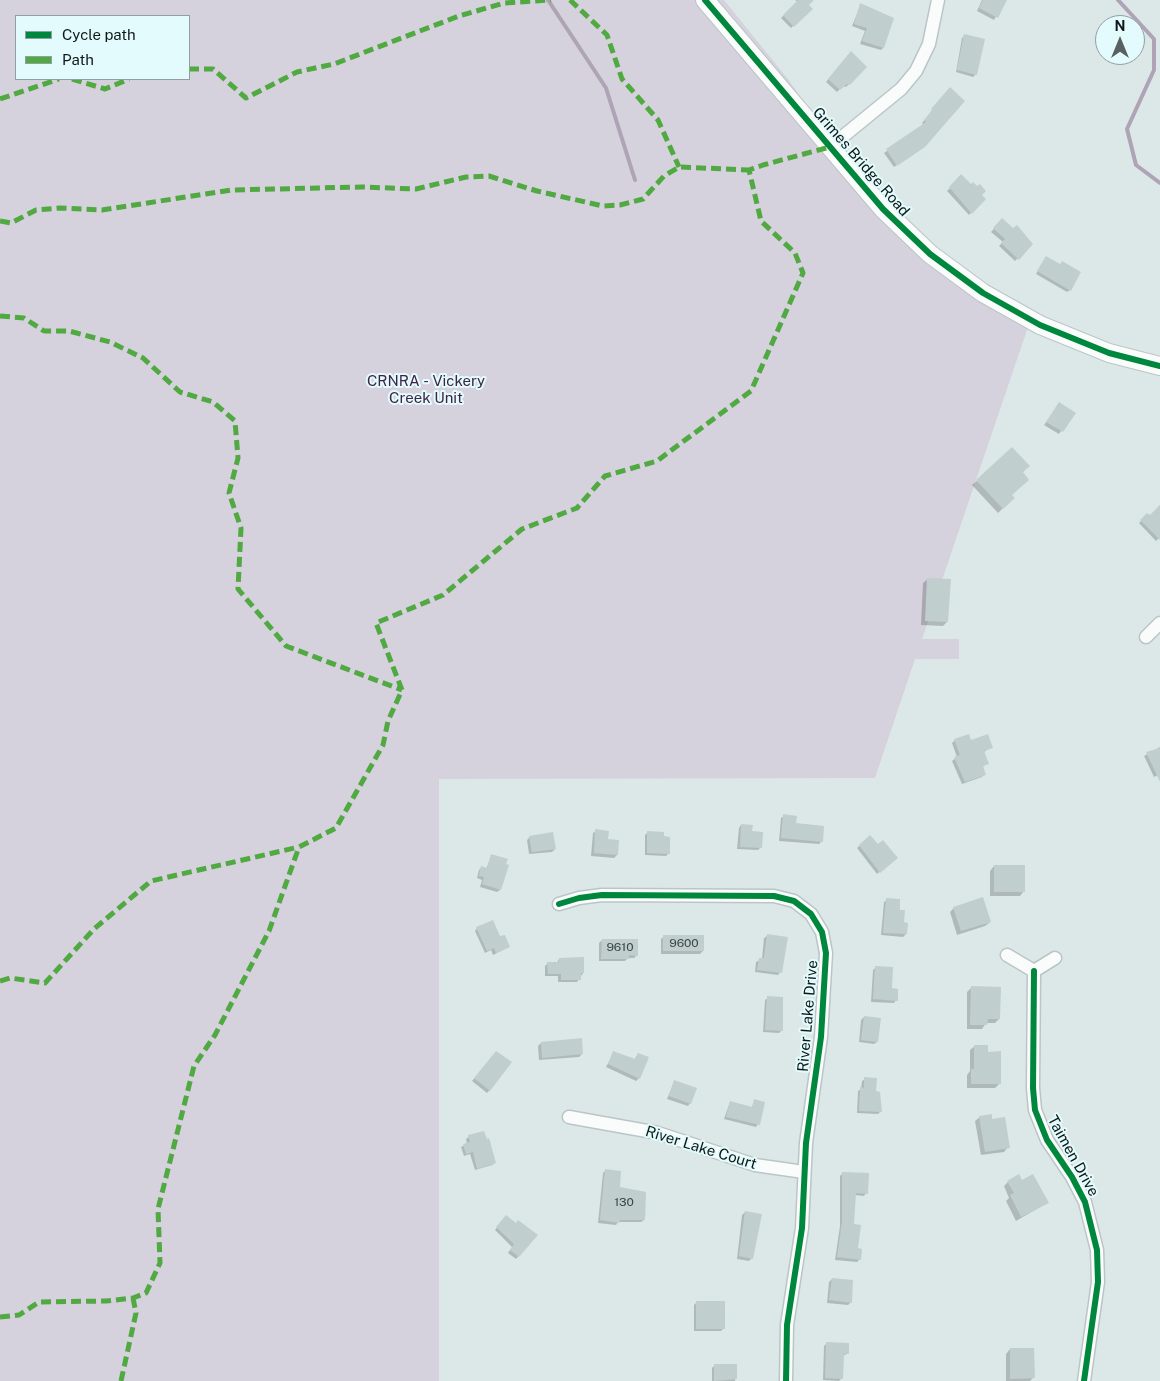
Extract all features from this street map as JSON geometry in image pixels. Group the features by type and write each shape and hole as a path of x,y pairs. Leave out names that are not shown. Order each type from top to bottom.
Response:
{"street":[{"name":"Grimes Bridge Road","path":"706,0 883,209 930,254 983,293 1040,325 1109,353 1160,366"},
{"path":"830,147 901,89 916,72 929,44 938,0"},
{"path":"1146,637 1160,623"},
{"name":"River Lake Drive","path":"559,904 580,898 602,895 774,896 794,901 811,914 822,932 826,953 821,1037 806,1143 802,1228 787,1325 786,1381"},
{"path":"1007,955 1034,971 1055,958"},
{"name":"Taimen Drive","path":"1034,971 1033,1088 1035,1110 1047,1140 1072,1177 1085,1202 1097,1250 1098,1282 1084,1381"},
{"name":"River Lake Court","path":"569,1117 658,1133 755,1166 804,1172"}],"green space":[{"name":"CRNRA - Vickery Creek Unit","path":"0,0 724,0 787,78 850,166 923,254 1028,327 922,639 959,639 959,659 915,659 875,778 439,779 439,1381 0,1381"}],"building":[{"path":"798,0 814,0 809,5 813,9 794,27 783,15"},
{"path":"983,0 1007,0 998,18 979,8"},
{"path":"860,3 894,18 884,48 862,41 867,28 854,24"},
{"path":"964,34 985,39 977,75 957,70"},
{"path":"851,51 867,67 850,85 847,84 840,90 828,79"},
{"path":"950,87 965,101 925,147 897,166 886,149 926,122 924,120 931,109"},
{"path":"961,174 971,184 973,182 977,186 980,184 986,191 982,195 986,199 972,214 949,187"},
{"path":"1002,218 1013,228 1017,225 1033,244 1019,260 1001,243 1005,239 993,228"},
{"path":"1046,256 1060,264 1062,261 1081,272 1071,291 1037,271"},
{"path":"1059,402 1076,413 1063,432 1046,422"},
{"path":"1012,447 1030,466 1023,472 1029,480 1012,495 1015,498 1003,509 976,480"},
{"path":"1160,505 1160,540 1140,520 1147,513 1150,515"},
{"path":"927,578 951,579 948,622 925,621"},
{"path":"969,734 971,740 988,734 993,748 984,751 989,764 983,766 986,775 965,782 954,757 960,755 954,739"},
{"path":"1160,748 1160,782 1146,752"},
{"path":"783,814 797,816 796,823 824,826 823,842 781,838"},
{"path":"741,824 753,825 752,831 763,832 762,848 740,847"},
{"path":"595,829 609,831 608,839 619,840 618,855 594,853"},
{"path":"647,831 664,832 664,836 670,837 670,854 647,853"},
{"path":"553,832 556,849 532,852 529,836"},
{"path":"870,835 878,844 883,840 898,858 880,873 859,845"},
{"path":"491,854 508,859 506,864 509,865 501,890 482,884 484,877 479,876 481,866 487,868"},
{"path":"994,865 1025,865 1025,892 994,892"},
{"path":"983,897 991,922 961,931 953,907"},
{"path":"886,898 900,899 900,910 905,910 904,922 908,923 907,934 883,933"},
{"path":"493,920 500,936 505,935 510,947 496,953 494,948 487,951 476,927"},
{"path":"767,934 788,937 782,973 757,970 759,958 764,958"},
{"path":"663,935 704,935 704,951 663,951"},
{"path":"602,939 638,939 638,956 629,955 629,959 601,959"},
{"path":"584,957 584,973 581,973 581,980 561,980 561,974 548,974 547,962 559,962 559,958"},
{"path":"875,966 893,967 892,988 898,989 898,1001 873,999"},
{"path":"971,986 1001,987 1000,1019 988,1019 987,1025 970,1025"},
{"path":"767,996 783,997 783,1031 765,1030"},
{"path":"864,1016 881,1018 878,1042 861,1040"},
{"path":"582,1038 583,1054 542,1058 541,1042"},
{"path":"974,1045 988,1045 988,1052 1001,1051 1001,1084 971,1084 971,1069 974,1069"},
{"path":"496,1051 512,1062 490,1091 474,1078"},
{"path":"613,1051 635,1059 638,1053 649,1057 640,1079 608,1064"},
{"path":"864,1077 877,1078 876,1091 880,1092 882,1112 859,1111 860,1087 864,1088"},
{"path":"674,1080 697,1088 691,1104 669,1096"},
{"path":"754,1099 765,1102 760,1125 726,1117 730,1101 752,1107"},
{"path":"992,1114 992,1119 1005,1117 1010,1148 985,1152 979,1116"},
{"path":"484,1131 487,1139 489,1138 496,1163 477,1169 473,1152 466,1154 463,1144 470,1142 468,1135"},
{"path":"605,1169 621,1171 620,1187 646,1192 645,1220 620,1220 620,1223 600,1220"},
{"path":"842,1172 869,1173 868,1194 856,1193 854,1224 861,1225 858,1248 862,1249 861,1260 837,1257 842,1222"},
{"path":"1019,1174 1022,1180 1033,1174 1049,1203 1021,1217 1010,1195 1014,1193 1007,1181"},
{"path":"745,1211 762,1214 753,1259 739,1256"},
{"path":"506,1215 516,1223 518,1220 538,1235 519,1257 510,1250 514,1244 496,1227"},
{"path":"832,1278 853,1280 852,1303 829,1300"},
{"path":"696,1301 725,1301 725,1329 696,1329"},
{"path":"826,1342 849,1343 849,1354 844,1354 843,1379 825,1378"},
{"path":"1010,1348 1034,1348 1035,1378 1010,1379"},
{"path":"714,1364 737,1364 737,1379 714,1381"}],"waterway":[{"path":"548,0 606,88 635,180"},
{"path":"1118,0 1154,39 1154,70 1127,129 1136,165 1160,183"}],"marked path":[{"path":"190,69 213,69 246,98 297,72 334,64 459,16 504,3 551,0"},
{"path":"570,0 607,35 622,79 658,120 679,167"},
{"path":"0,99 56,80"},
{"path":"75,80 105,89 127,80"},
{"path":"0,1317 19,1315 39,1302 106,1301 133,1298 146,1293 160,1263 158,1209 194,1066 215,1035 269,931 299,847 336,828 383,745 388,721 402,690 376,623 443,595 522,529 577,508 605,476 657,461 751,391 803,273 795,253 761,221 749,170 830,147"},
{"path":"0,221 11,223 36,210 60,208 102,210 231,190 362,187 416,189 466,177 489,176 537,191 603,206 620,205 643,199 664,176 679,167 749,170"},
{"path":"0,316 24,318 44,331 69,331 110,342 143,358 180,392 213,402 235,421 238,458 229,493 241,528 238,589 286,646 402,690"},
{"path":"0,981 10,978 45,983 94,929 151,881 299,847"},
{"path":"121,1381 136,1313 133,1298"}],"cycle path":[{"path":"705,0 883,209 930,254 983,293 1040,325 1109,353 1160,366"},
{"path":"559,904 579,898 602,895 774,896 794,901 811,914 822,932 826,953 821,1037 806,1143 802,1228 787,1325 786,1381"},
{"path":"1034,971 1033,1088 1035,1110 1047,1140 1072,1177 1085,1202 1097,1250 1098,1282 1084,1381"}]}
